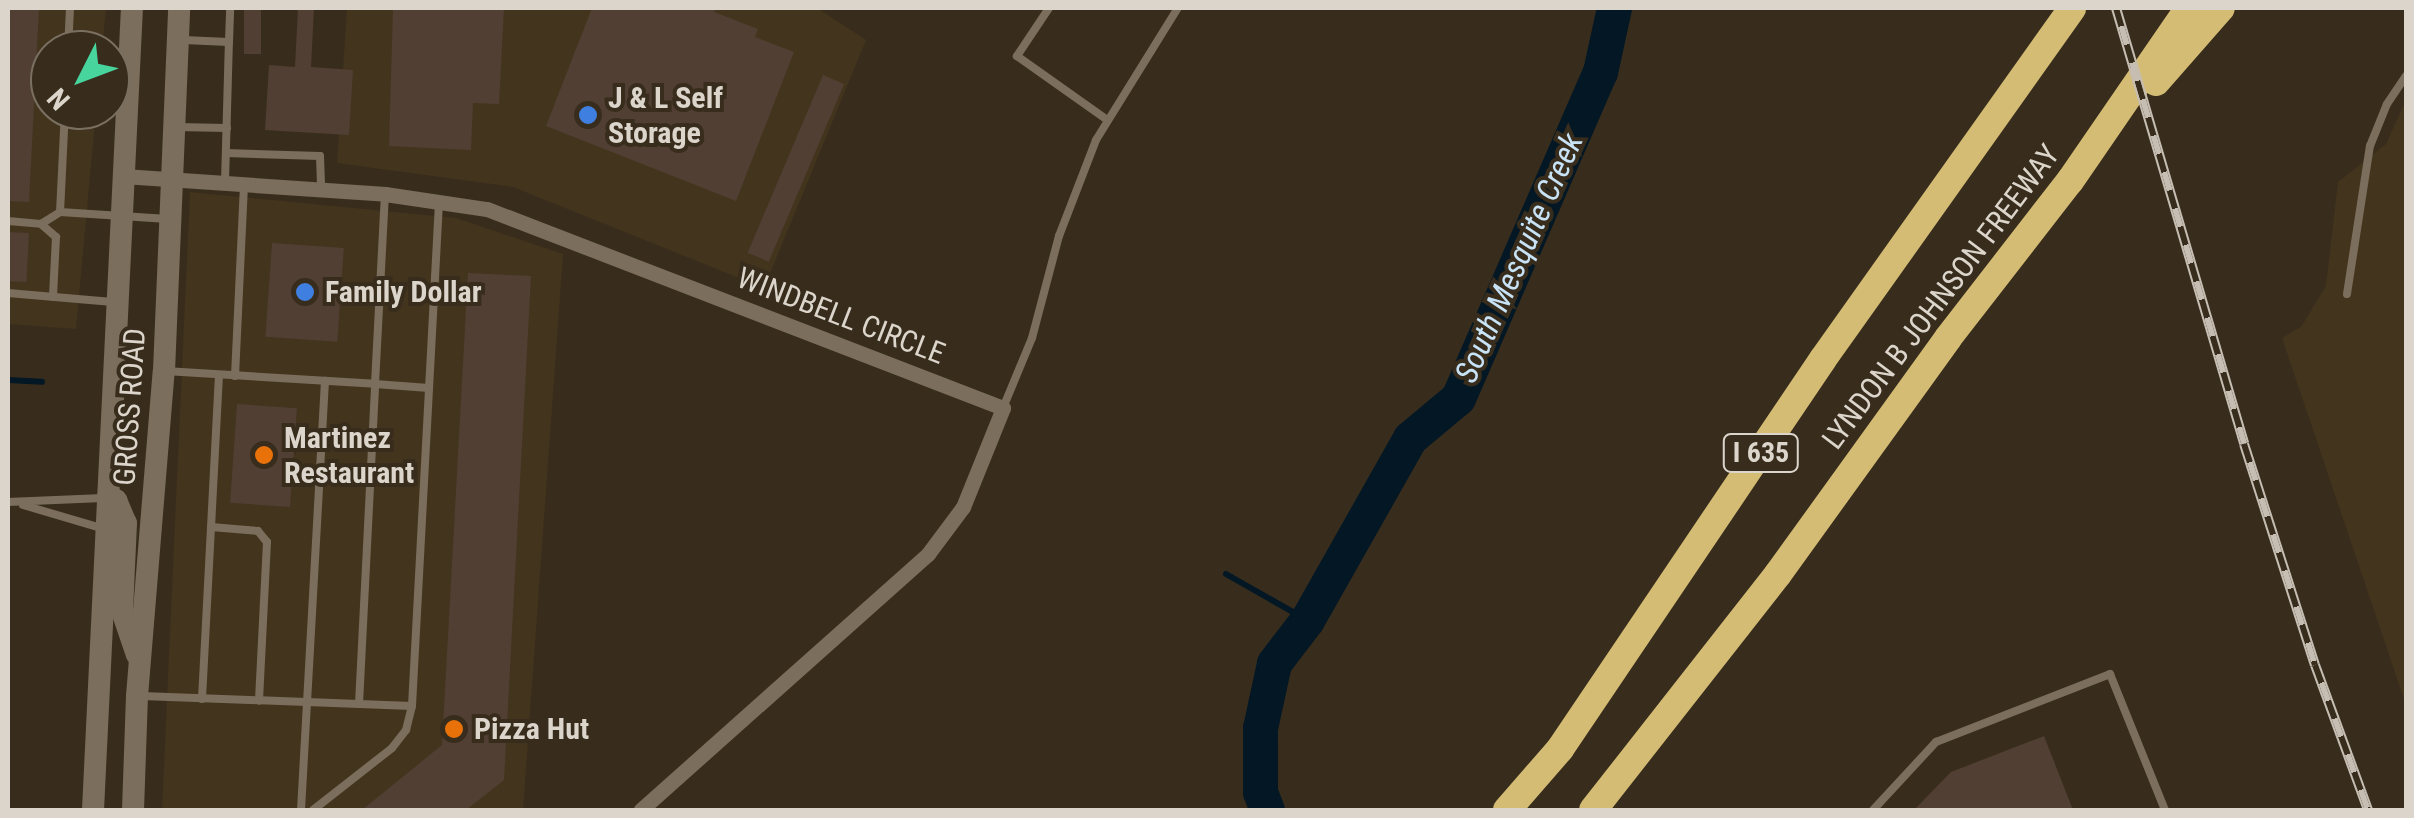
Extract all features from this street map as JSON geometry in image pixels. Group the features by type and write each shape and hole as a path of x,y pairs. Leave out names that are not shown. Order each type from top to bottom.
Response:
{"highway":[{"path":"2012,80 2050,8"},
{"path":"2012,80 2072,8"},
{"name":"LYNDON B JOHNSON FREEWAY","path":"1593,810 1701,677 2070,181 2189,8"},
{"path":"2070,181 2222,8"},
{"name":"LYNDON B JOHNSON FREEWAY","path":"1507,810 1560,749 2012,80"}],"main road":[{"name":"GROSS ROAD","path":"93,810 132,8"},
{"name":"GROSS ROAD","path":"133,810 139,663 164,371 179,8"},
{"path":"108,497 116,500 126,523 122,611 139,663"}],"street":[{"name":"WINDBELL CIRCLE","path":"123,176 439,199 498,213 1002,408"},
{"path":"641,810 928,554 963,507 1002,408"}],"lane":[{"path":"225,184 230,8"},
{"path":"1049,8 1017,56 1106,118"},
{"path":"1002,408 1032,338 1059,236 1106,118 1178,8"},
{"path":"178,40 229,42"},
{"path":"2347,294 2370,146 2386,104 2406,76"},
{"path":"176,126 227,128"},
{"path":"60,212 64,130"},
{"path":"226,153 320,156 321,189"},
{"path":"234,376 244,185"},
{"path":"360,704 385,194"},
{"path":"313,810 392,748 406,730 412,706 439,199"},
{"path":"42,224 60,212 172,220"},
{"path":"8,221 42,224 56,237 53,297"},
{"path":"8,293 117,303"},
{"path":"164,371 429,388"},
{"path":"202,699 219,374"},
{"path":"301,810 326,381"},
{"path":"11,502 108,497"},
{"path":"11,502 106,530"},
{"path":"211,527 258,530 266,542 259,701"},
{"path":"1873,810 1936,742 2110,674 2166,810"},
{"path":"137,696 412,706"}],"shaded area":[{"path":"8,8 106,8 104,30 30,30 30,130 94,130 76,329 8,324"},
{"name":"J & L Self Storage","path":"347,8 817,8 866,40 764,288 513,187 337,163"},
{"path":"2406,100 2406,705 2282,338 2301,327 2326,286 2338,182 2386,144"},
{"path":"190,192 456,218 563,254 523,810 162,810"}],"building":[{"path":"8,8 39,8 38,30 30,30 33,130 29,202 8,201"},
{"path":"244,8 261,8 261,54 244,54"},
{"path":"298,8 314,8 311,67 353,70 349,135 265,130 269,65 295,67"},
{"path":"393,8 504,8 499,104 473,103 471,150 389,146"},
{"path":"592,8 716,8 714,12 758,29 755,37 794,52 736,201 546,126"},
{"path":"823,75 844,84 769,262 748,253"},
{"path":"8,232 29,233 26,282 8,281"},
{"name":"Family Dollar","path":"272,243 344,248 337,342 265,337"},
{"path":"468,273 531,276 504,780 466,810 362,810 442,745"},
{"name":"Martinez Restaurant","path":"237,404 297,408 290,507 230,503"},
{"path":"2044,736 2073,810 1914,810 1951,772"}],"waterway":[{"name":"South Mesquite Creek","path":"1267,810 1260,792 1260,728 1274,663 1307,620 1410,438 1458,398 1600,72 1614,8"},
{"path":"8,380 42,382"},
{"path":"1226,574 1307,620"}],"railway":[{"path":"2116,8 2244,444 2315,665 2368,810"}],"place":[{"name":"J & L Self Storage","path":"588,115"},
{"name":"Family Dollar","path":"305,292"},
{"name":"Martinez Restaurant","path":"264,455"},
{"name":"Pizza Hut","path":"454,729"}]}
